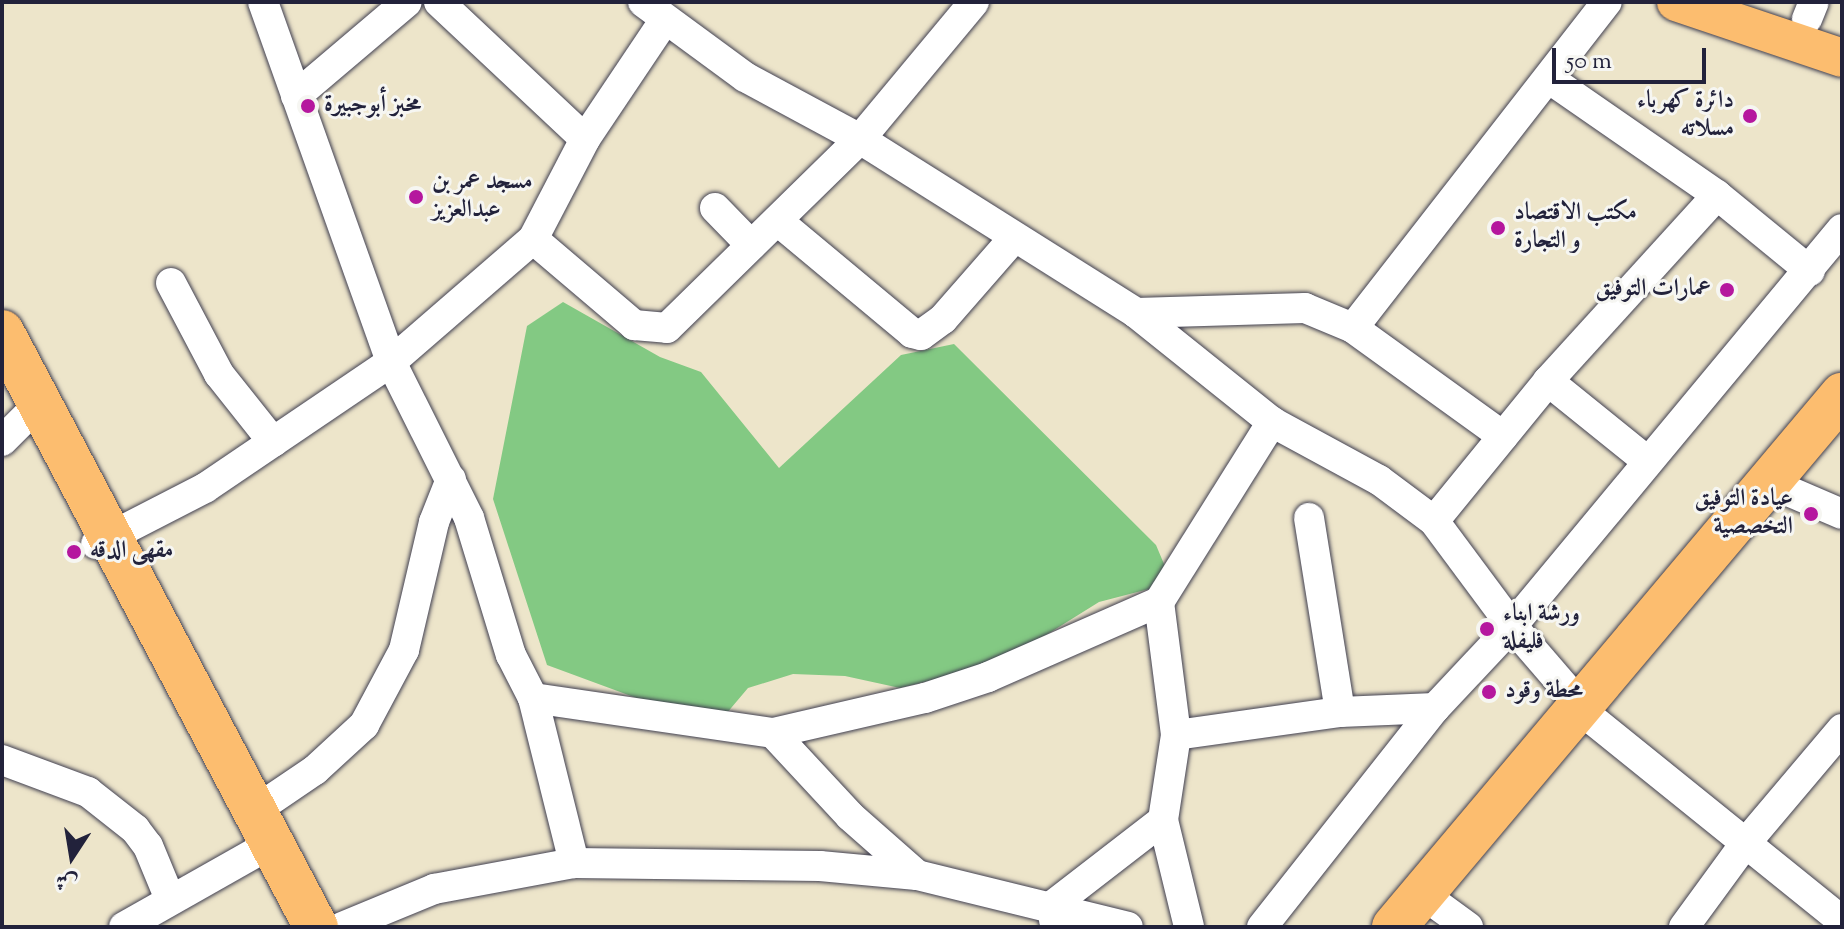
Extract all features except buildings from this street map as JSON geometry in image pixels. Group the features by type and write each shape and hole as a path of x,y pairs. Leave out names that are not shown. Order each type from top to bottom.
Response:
{"highway":[{"path":"2,332 16,412 100,541 254,832 296,927"},
{"path":"1442,920 1587,714 1842,395"},
{"path":"1394,927 1842,427"},
{"path":"254,832 316,927"}],"main road":[{"path":"1676,2 1842,58"},
{"path":"1757,2 1821,18"}],"street":[{"path":"263,2 391,362 469,518 511,655 533,698 574,863"},
{"path":"296,96 407,2"},
{"path":"439,2 585,139"},
{"path":"533,239 634,325 655,330 675,323 860,139 974,2"},
{"path":"1353,328 1551,80 1579,16 1607,2"},
{"path":"100,541 205,488 391,362 533,239 653,12 745,77 860,139 1013,239 1136,313 1272,422 1379,480 1434,521 1512,626 1587,714 1744,845 1842,921"},
{"path":"1551,80 1717,195 1810,271"},
{"path":"1434,521 1548,381 1717,195"},
{"path":"715,208 751,245"},
{"path":"779,222 912,333 921,335 943,319 1013,239"},
{"path":"1262,927 1435,708 1512,626 1646,460 1810,271 1842,229"},
{"path":"171,283 219,374 273,442"},
{"path":"1136,313 1288,305 1353,328 1503,436"},
{"path":"1548,381 1646,460"},
{"path":"533,698 773,733 925,698 988,677 1159,602 1272,422"},
{"path":"124,927 170,899 254,832 364,725 404,650 434,522 451,479"},
{"path":"1786,490 1842,514"},
{"path":"1309,518 1340,712"},
{"path":"1159,602 1176,735 1163,820 1189,927"},
{"path":"1176,735 1340,712 1435,708"},
{"path":"1684,927 1744,845 1830,762 1842,729"},
{"path":"773,733 850,816 917,875"},
{"path":"2,760 88,792 135,829 148,846 170,899"},
{"path":"1054,916 1163,820"},
{"path":"342,927 434,889 574,863 820,866 917,875 1054,916 1128,927"}],"green space":[{"path":"563,302 660,357 701,372 779,468 901,355 954,344 1156,545 1172,583 1099,602 1001,663 900,688 845,676 793,674 748,688 715,727 547,665 493,499 527,326"}],"place":[{"name":"مخبز أبوجبيرة","path":"308,106"},
{"name":"دائرة كهرباء مسلاته","path":"1750,116"},
{"name":"مسجد عمر بن عبدالعزيز","path":"416,197"},
{"name":"مكتب الاقتصاد و التجارة","path":"1498,228"},
{"name":"عمارات التوفيق","path":"1727,290"},
{"name":"عيادة التوفيق التخصصية","path":"1811,514"},
{"name":"مقهى الدقه","path":"74,552"},
{"name":"ورشة ابناء فليفلة","path":"1487,629"},
{"name":"محطة وقود","path":"1489,692"}]}
